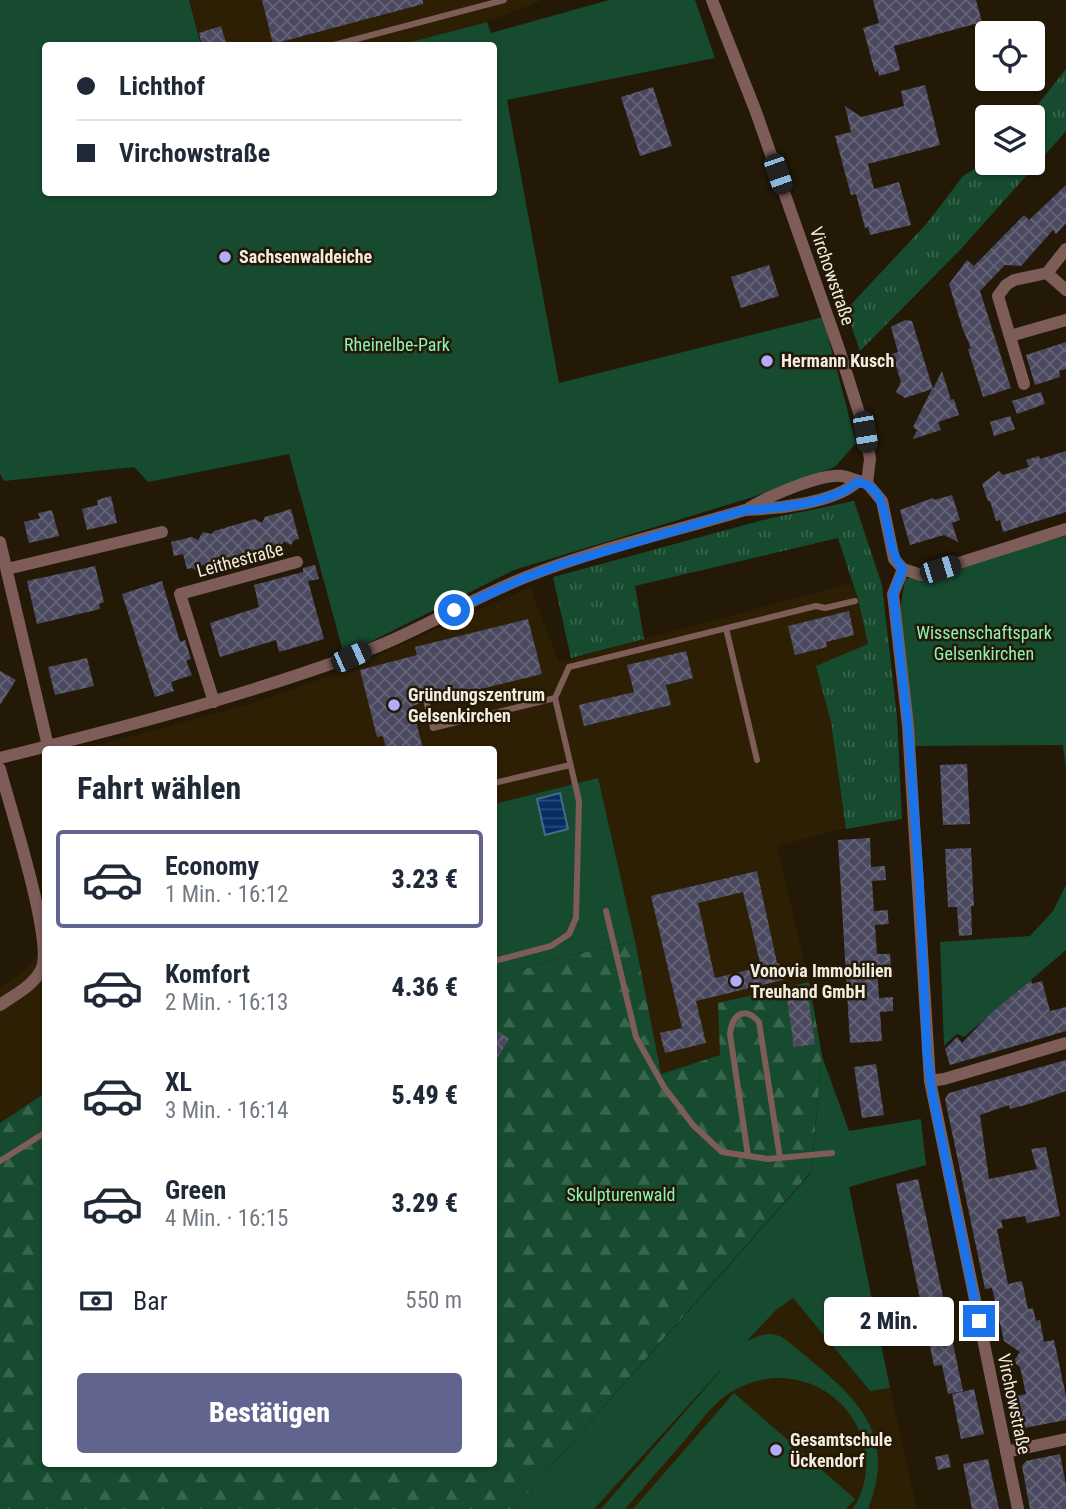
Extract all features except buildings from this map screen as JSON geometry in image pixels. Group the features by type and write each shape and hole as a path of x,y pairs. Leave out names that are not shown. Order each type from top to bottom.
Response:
{"street":[{"name":"Virchowstraße","path":"714,3 756,112 839,349 865,432 870,459 862,482"},
{"path":"1024,384 998,296 1006,285 1014,280 1047,273 1066,249"},
{"path":"1047,273 1066,290"},
{"path":"1010,336 1066,320"},
{"path":"0,542 48,746 214,702 351,657 536,573 745,510 767,497 825,477 841,476 862,482 882,501 894,559 903,569 921,575 1066,529"},
{"path":"745,510 769,509 846,491 862,482"},
{"path":"7,569 162,532"},
{"name":"Leithestraße","path":"214,702 180,594 297,562"},
{"name":"Virchowstraße","path":"903,569 893,594 908,726 930,1081 1018,1509"},
{"path":"0,758 42,748"},
{"path":"0,769 42,911"},
{"path":"0,1005 29,985 42,970"},
{"path":"930,1081 1066,1044"},
{"path":"1006,1452 1066,1440"}],"lane":[{"path":"345,42 504,0"},
{"path":"497,960 551,946 569,934 576,918 579,801 555,698 569,667 816,606 825,608 855,601"},
{"path":"726,628 757,761"},
{"path":"426,700 433,728 555,698"},
{"path":"497,782 570,765"},
{"path":"606,911 636,1037 664,1087 693,1125 722,1153 780,1158 832,1153"},
{"path":"748,1156 730,1034 731,1023 736,1016 744,1013 753,1015 759,1022 780,1158"},
{"path":"0,1161 42,1135"}],"shaded area":[{"path":"190,0 543,0 487,22 414,42 200,42"},
{"path":"851,583 858,599 868,644 816,666 831,722 846,828 777,846 809,982 719,1003 720,1055 661,1074 598,779 497,803 497,746 95,746 250,704 341,672 530,587 559,662"},
{"path":"42,951 42,1095 0,1123 0,987 24,971"},
{"name":"Gesamtschule Ückendorf","path":"793,1298 870,1391 890,1388 917,1509 594,1509 776,1310"}],"green space":[{"name":"Rheinelbe-Park","path":"0,0 189,0 200,42 42,42 42,196 497,196 497,42 411,42 487,22 491,33 609,0 695,0 715,58 507,100 559,383 823,317 856,443 835,467 750,498 514,570 344,655 289,454 148,482 134,467 4,481 0,474"},
{"path":"1066,69 1066,131 1045,155 1045,105 1038,105"},
{"path":"975,168 975,175 1027,175 960,250 860,351 846,310 928,222 963,176"},
{"path":"854,501 882,585 897,717 902,819 846,829 831,722 816,666 868,644 858,599 838,538 635,586 644,639 571,658 553,577 767,519"},
{"name":"Wissenschaftspark Gelsenkirchen","path":"1066,536 1066,769 1063,745 913,746 898,622 905,579"},
{"path":"598,778 635,941 567,956 497,977 497,803"},
{"path":"1066,885 1066,950 964,1037 957,1034 944,1046 940,942 1030,936 1053,911"},
{"name":"Skulpturenwald","path":"635,941 661,1074 720,1055 718,1003 809,982 822,1056 811,1172 513,1509 0,1509 0,1123 42,1095 42,1467 497,1467 497,977 567,956"},
{"path":"822,1056 849,1131 921,1119 926,1165 849,1187 890,1388 870,1391 793,1298 776,1310 747,1341 771,1334 785,1339 827,1374 861,1410 872,1430 878,1453 877,1479 868,1509 853,1509 865,1480 866,1453 858,1427 842,1405 821,1389 796,1380 768,1379 738,1388 716,1404 625,1509 601,1509 728,1362 594,1509 513,1509 811,1173"},
{"path":"734,1393 855,1499 846,1509 633,1509"}],"water":[{"path":"560,793 568,829 545,835 537,799"}],"place":[{"name":"Sachsenwaldeiche","path":"225,257"},
{"name":"Hermann Kusch","path":"767,361"},
{"name":"Gründungszentrum Gelsenkirchen","path":"394,705"},
{"name":"Vonovia Immobilien Treuhand GmbH","path":"736,981"},
{"name":"Gesamtschule Ückendorf","path":"776,1450"}],"route":[{"path":"454,610 562,564 745,510 799,503 846,491 857,482 867,483 876,492 882,501 894,559 903,569 893,594 908,726 930,1081 979,1321"}]}
